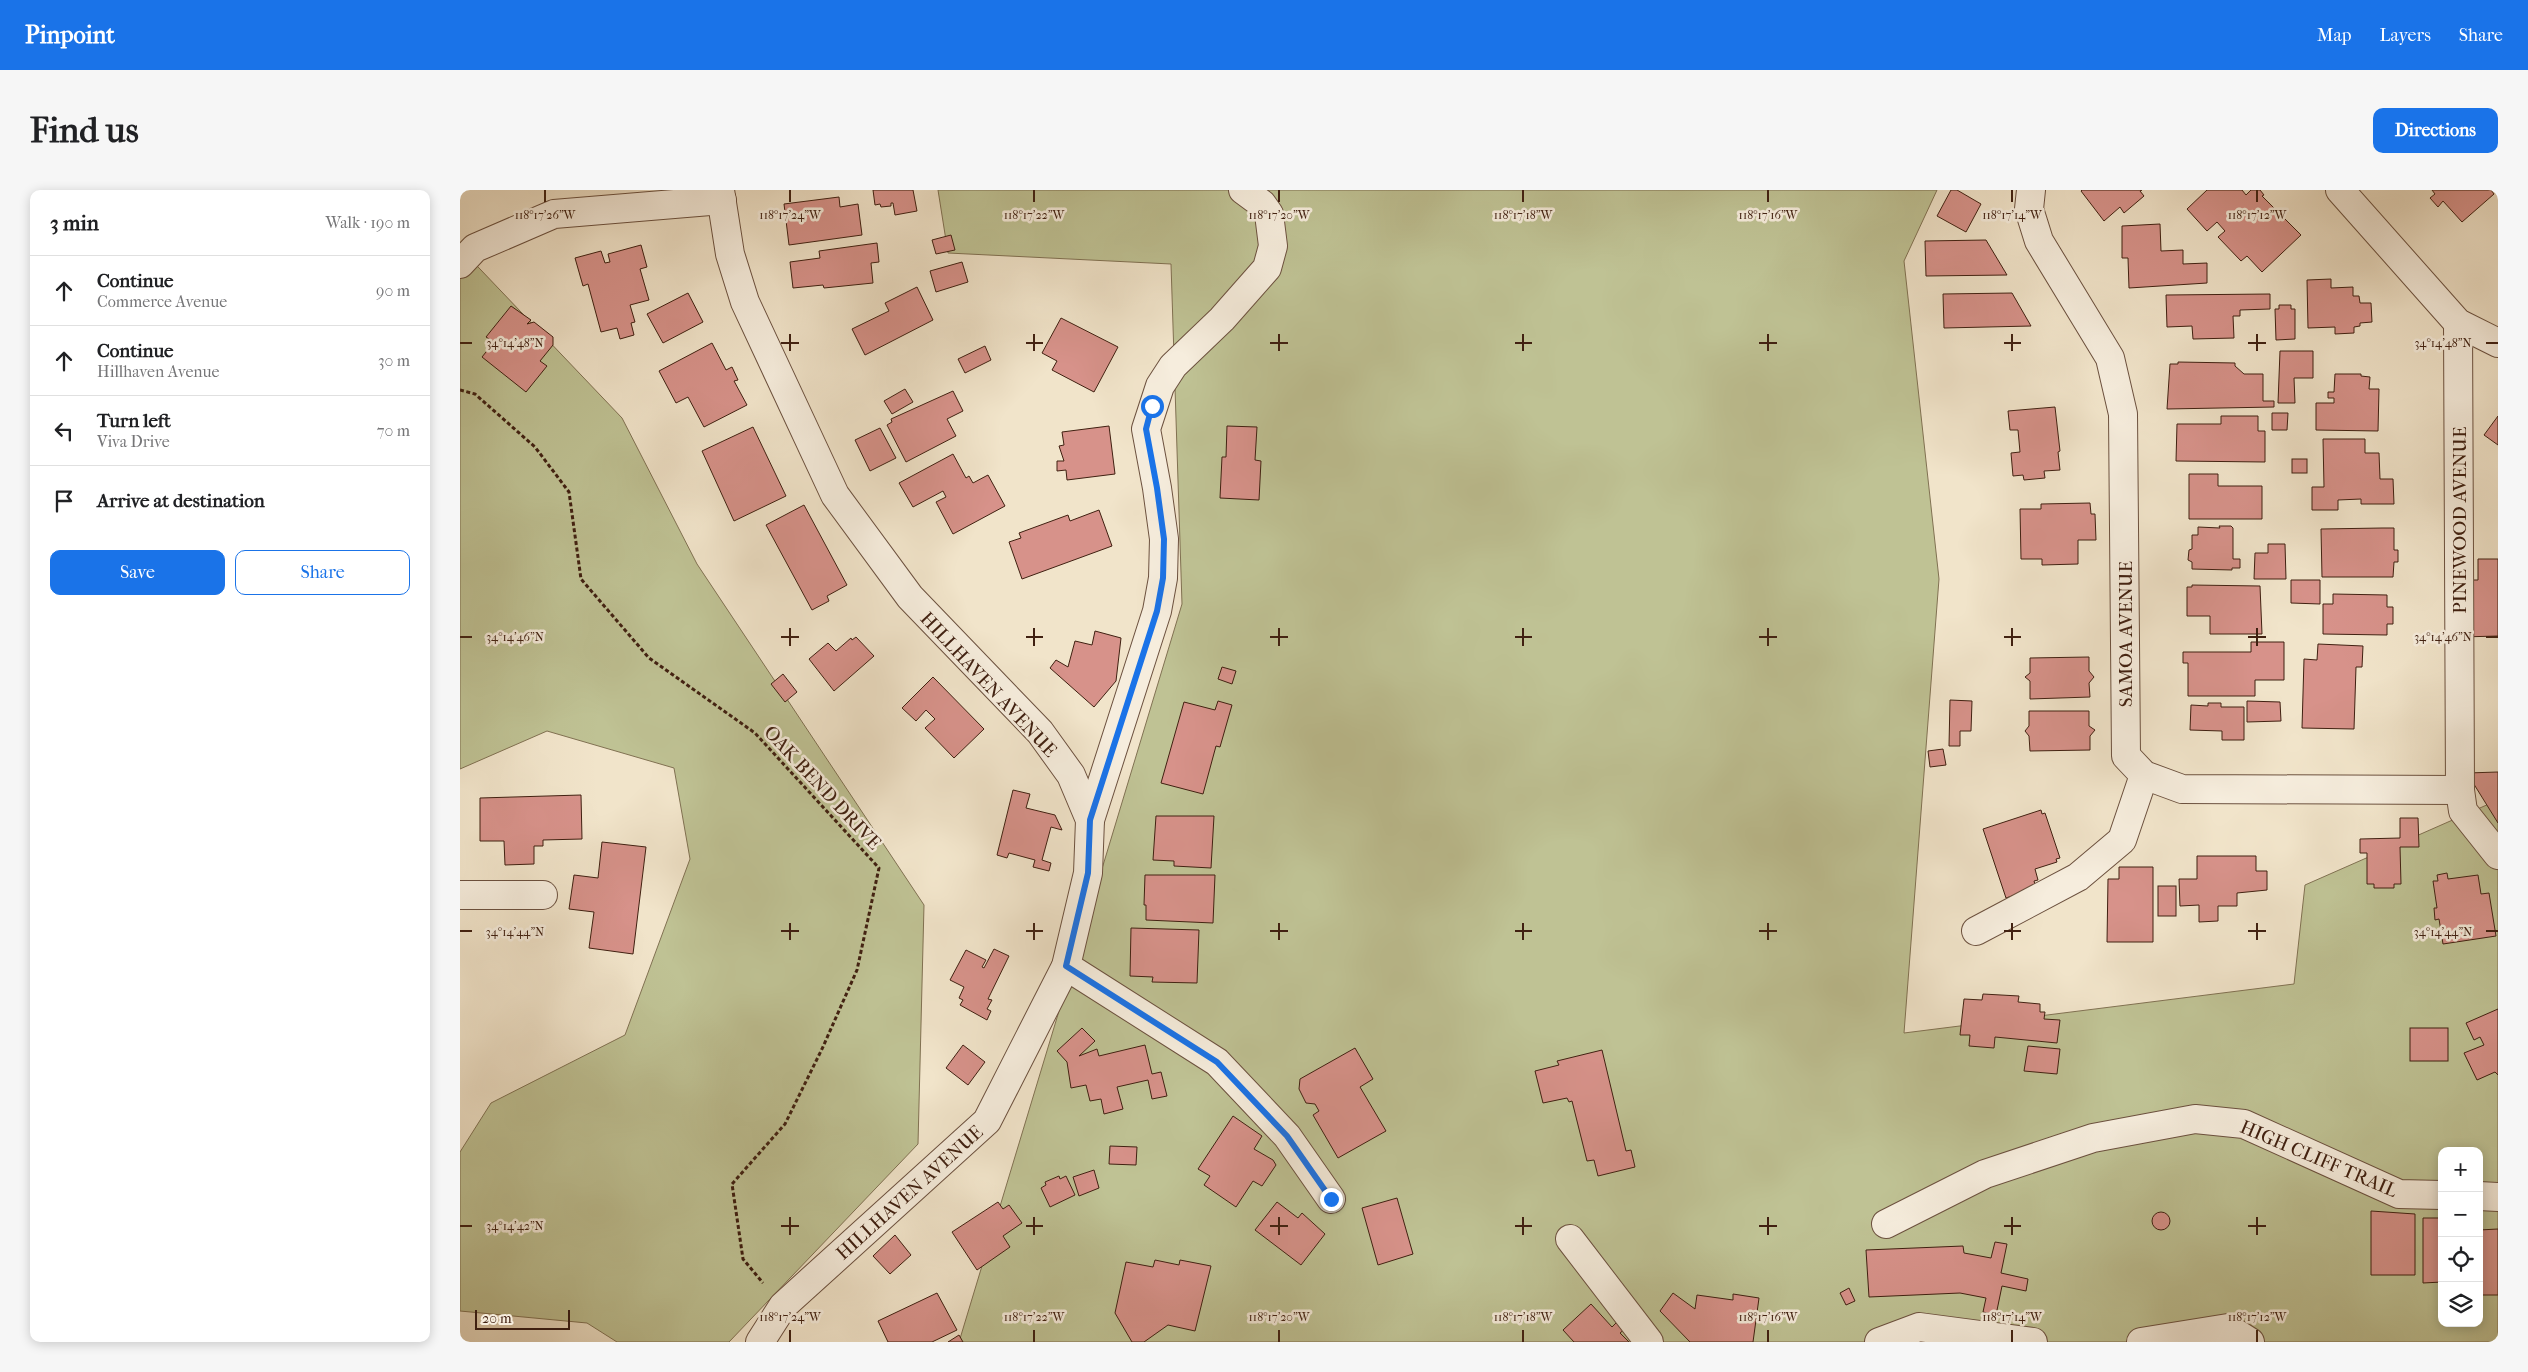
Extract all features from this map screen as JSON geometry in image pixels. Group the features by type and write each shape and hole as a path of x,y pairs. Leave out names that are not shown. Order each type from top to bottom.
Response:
{"street":[{"path":"1090,820 1157,611 1163,578 1164,539 1146,429 1152,406 1160,386 1173,366 1222,319 1267,268 1273,246 1269,214 1262,204 1243,190"},
{"name":"SAMOA AVENUE","path":"2031,190 2029,209 2039,241 2110,358 2123,414 2126,756 2144,775 2182,789 2460,790"},
{"path":"2340,190 2458,323 2498,343"},
{"path":"460,264 475,248 554,214 721,195"},
{"name":"HILLHAVEN AVENUE","path":"721,195 730,254 745,302 835,494 910,597 1040,732 1071,775 1090,820 1088,873 1066,966 987,1122 783,1306 760,1342"},
{"name":"PINEWOOD AVENUE","path":"2458,323 2460,790 2463,812 2498,855"},
{"path":"1976,931 2078,877 2122,840 2144,775"},
{"path":"460,895 543,895"},
{"path":"1066,966 1217,1062 1287,1136 1331,1199"},
{"name":"HIGH CLIFF TRAIL","path":"1886,1224 1985,1174 2092,1138 2195,1119 2244,1124 2399,1194 2438,1195"},
{"path":"2483,1196 2498,1197"},
{"path":"1570,1239 1649,1342"},
{"path":"1879,1342 1919,1327 2033,1342"},
{"path":"2141,1342 2228,1328 2250,1342"}],"path":[{"name":"OAK BEND DRIVE","path":"460,390 475,394 535,447 569,492 581,579 649,658 755,733 879,868 857,970 822,1049 785,1124 732,1184 743,1259 783,1306"}],"green space":[{"path":"938,190 1937,190 1904,261 1939,579 1904,1033 2294,984 2305,885 2498,800 2498,1342 959,1342 1182,604 1171,264 948,253"},
{"path":"460,248 622,418 697,564 924,905 918,1144 729,1342 617,1342 587,1323 460,1311 460,1152 491,1103 625,1035 690,859 674,768 547,731 460,769"}],"building":[{"path":"873,190 913,190 917,211 895,215 893,203 891,203 891,206 881,207 880,204 875,205"},
{"path":"1951,190 1957,190 1981,204 1966,232 1937,216"},
{"path":"2082,190 2142,190 2140,191 2144,196 2124,213 2120,207 2104,221"},
{"path":"2207,190 2242,190 2246,195 2251,190 2260,190 2264,195 2262,196 2301,235 2262,272 2247,256 2241,261 2218,237 2225,231 2217,222 2207,231 2187,209"},
{"path":"2432,190 2491,190 2494,194 2462,222 2443,201 2438,207 2430,198 2435,194"},
{"path":"839,197 840,207 858,204 862,235 789,245 784,204"},
{"path":"2160,224 2161,251 2183,250 2183,264 2207,263 2207,283 2129,288 2128,258 2122,258 2122,226"},
{"path":"951,235 955,250 936,254 932,240"},
{"path":"1986,240 2007,275 1926,276 1925,241"},
{"path":"877,243 879,262 871,263 873,283 824,288 823,285 793,288 790,262 820,258 819,251"},
{"path":"641,245 647,267 640,269 649,300 630,305 635,322 631,323 634,335 620,339 617,328 601,332 588,284 583,286 575,258 601,251 605,263 610,262 608,254"},
{"path":"962,262 968,282 936,292 930,271"},
{"path":"2331,279 2331,288 2353,287 2353,296 2359,296 2360,303 2371,303 2372,322 2360,323 2360,326 2354,327 2354,333 2335,334 2335,327 2308,328 2307,280"},
{"path":"917,287 933,320 865,355 852,329 889,311 885,303"},
{"path":"688,293 703,322 663,343 647,314"},
{"path":"2012,293 2031,326 1944,328 1943,294"},
{"path":"2270,294 2270,309 2240,310 2240,316 2233,316 2234,338 2193,339 2192,326 2167,327 2166,295"},
{"path":"2279,305 2291,305 2291,309 2295,309 2295,339 2276,340 2275,309 2279,309"},
{"path":"511,306 531,320 527,324 534,322 553,337 553,345 540,361 547,366 526,392 482,357 494,342 486,337"},
{"path":"1061,318 1118,347 1094,392 1052,370 1057,361 1042,353"},
{"path":"712,343 726,370 732,367 738,380 734,381 747,405 704,427 688,397 676,403 659,371"},
{"path":"985,346 991,360 965,373 958,359"},
{"path":"2280,351 2313,351 2313,378 2294,378 2295,403 2278,403"},
{"path":"2178,362 2235,363 2235,366 2244,374 2263,374 2263,401 2274,401 2274,407 2167,409 2170,364 2178,364"},
{"path":"2335,374 2361,374 2361,376 2370,377 2369,389 2379,389 2378,431 2316,430 2316,403 2334,403 2334,398 2328,398 2328,392 2334,392"},
{"path":"905,389 913,402 892,414 884,401"},
{"path":"953,391 963,411 947,419 956,436 906,462 887,425 892,422 891,419"},
{"path":"2055,407 2060,451 2058,452 2060,470 2044,471 2045,478 2024,480 2023,475 2013,476 2011,453 2020,452 2018,430 2010,430 2008,411"},
{"path":"2272,413 2288,413 2287,430 2272,430"},
{"path":"2221,416 2258,416 2258,431 2265,431 2265,462 2176,461 2177,424 2221,424"},
{"path":"2498,416 2498,445 2484,435"},
{"path":"1109,426 1115,474 1067,480 1066,470 1057,471 1057,461 1064,461 1059,446 1064,445 1062,432"},
{"path":"1227,426 1257,427 1255,460 1261,461 1259,500 1220,498 1222,457 1226,457"},
{"path":"753,427 786,496 734,521 702,451"},
{"path":"880,428 896,458 870,471 855,440"},
{"path":"2323,439 2365,439 2365,453 2379,453 2380,479 2393,479 2394,504 2361,504 2361,499 2338,500 2338,510 2312,510 2312,487 2324,487"},
{"path":"953,454 966,478 969,476 973,483 988,475 1005,506 953,534 936,502 946,497 943,491 913,507 899,483"},
{"path":"2292,459 2307,459 2307,473 2292,473"},
{"path":"2189,474 2218,474 2218,486 2262,486 2262,519 2189,519"},
{"path":"2090,503 2091,514 2095,514 2096,540 2078,540 2078,564 2042,565 2042,559 2021,559 2020,509 2041,509 2041,504"},
{"path":"804,505 847,585 827,596 829,601 812,610 766,525"},
{"path":"1099,510 1112,546 1022,579 1009,542 1021,538 1019,533 1068,515 1070,521"},
{"path":"2219,526 2231,526 2233,528 2233,559 2240,559 2240,568 2232,568 2232,570 2192,569 2192,562 2188,560 2189,550 2192,549 2192,535 2198,535 2198,527 2220,528"},
{"path":"2394,528 2394,550 2398,550 2398,562 2394,562 2393,577 2322,577 2321,529"},
{"path":"2268,544 2285,544 2286,579 2254,579 2255,553 2268,553"},
{"path":"2478,559 2498,559 2498,636 2461,637 2460,580 2478,580"},
{"path":"2291,580 2320,580 2320,604 2291,603"},
{"path":"2192,585 2260,586 2262,634 2210,634 2210,616 2187,616 2187,587 2192,587"},
{"path":"2333,594 2387,595 2387,607 2393,607 2393,624 2387,624 2387,635 2323,634 2323,604 2333,604"},
{"path":"1095,631 1121,638 1116,681 1094,707 1050,668 1056,660 1068,667 1075,641 1092,645"},
{"path":"856,637 874,656 834,691 809,659 828,643 836,651 851,638 852,640"},
{"path":"2251,642 2284,642 2284,680 2255,680 2255,696 2188,696 2188,663 2183,663 2183,652 2251,652"},
{"path":"2318,644 2363,646 2362,667 2356,667 2354,729 2302,728 2304,659 2317,660"},
{"path":"2089,657 2089,671 2094,677 2089,683 2090,697 2030,699 2030,681 2025,677 2030,673 2030,658"},
{"path":"1222,667 1236,671 1232,684 1218,679"},
{"path":"783,674 797,692 785,702 771,684"},
{"path":"933,677 984,729 954,758 925,728 935,719 926,710 916,721 902,708"},
{"path":"1950,700 1972,701 1971,731 1960,731 1960,746 1949,746"},
{"path":"1218,701 1232,705 1220,747 1216,746 1203,794 1161,783 1184,702 1215,710"},
{"path":"2247,701 2280,702 2281,721 2247,722"},
{"path":"2208,703 2221,703 2221,707 2244,707 2244,740 2222,740 2222,731 2190,730 2191,705 2208,706"},
{"path":"2029,711 2089,711 2089,726 2095,730 2090,736 2090,750 2030,751 2029,736 2025,731 2029,726"},
{"path":"1943,749 1946,765 1930,767 1928,751"},
{"path":"2498,772 2498,823 2467,773"},
{"path":"1013,790 1030,794 1026,808 1055,815 1062,830 1051,827 1042,860 1051,863 1049,871 1033,867 1035,860 1009,853 1007,858 997,855"},
{"path":"581,795 582,839 543,840 543,846 534,846 534,864 505,865 504,841 480,841 480,798"},
{"path":"2041,810 2042,814 2045,813 2060,858 2056,859 2057,862 2035,869 2038,880 2034,881 2036,888 2006,898 1983,829"},
{"path":"1156,816 1214,816 1211,868 1174,866 1174,861 1153,860"},
{"path":"2400,818 2418,818 2419,847 2400,847 2401,884 2394,884 2394,888 2374,888 2374,884 2367,884 2367,853 2360,853 2360,839 2400,838"},
{"path":"602,842 646,847 633,954 589,948 594,912 569,909 574,875 598,878"},
{"path":"2197,856 2256,856 2256,871 2267,871 2267,890 2237,893 2237,906 2218,906 2218,921 2199,922 2199,905 2180,906 2179,879 2197,879"},
{"path":"2119,867 2153,867 2153,942 2107,942 2108,879 2119,879"},
{"path":"2447,873 2448,879 2478,875 2481,894 2489,893 2496,936 2443,944 2439,919 2435,920 2434,908 2437,908 2433,881 2438,881 2437,875"},
{"path":"1145,875 1215,875 1213,923 1146,920 1146,905 1144,905"},
{"path":"2158,886 2176,886 2176,916 2158,916"},
{"path":"1131,928 1199,930 1197,983 1152,982 1153,977 1130,976"},
{"path":"994,949 1009,956 988,999 992,1000 987,1009 991,1011 987,1020 960,1005 963,1000 959,998 964,987 950,980 966,950 986,960 982,967 984,968"},
{"path":"1983,994 2019,996 2018,1002 2040,1004 2040,1012 2045,1012 2044,1019 2060,1020 2057,1043 1995,1037 1994,1048 1969,1046 1970,1035 1960,1035 1964,999 1982,1000"},
{"path":"2498,1009 2498,1075 2495,1072 2477,1080 2464,1053 2484,1045 2480,1037 2474,1040 2466,1023"},
{"path":"1082,1028 1095,1041 1079,1056 1097,1049 1099,1056 1145,1045 1152,1074 1161,1072 1167,1096 1152,1099 1148,1080 1117,1087 1123,1109 1104,1114 1101,1099 1090,1101 1086,1085 1071,1088 1067,1062 1057,1051"},
{"path":"2410,1028 2448,1028 2448,1061 2410,1061"},
{"path":"963,1045 985,1062 968,1085 946,1068"},
{"path":"2028,1046 2060,1049 2057,1074 2024,1071"},
{"path":"1355,1048 1373,1079 1360,1087 1386,1131 1338,1158 1313,1115 1319,1111 1315,1104 1306,1103 1299,1089 1300,1079"},
{"path":"1602,1050 1626,1151 1631,1150 1635,1167 1598,1176 1594,1160 1587,1161 1572,1101 1569,1102 1567,1098 1543,1103 1535,1071 1559,1065 1557,1061"},
{"path":"1233,1116 1262,1136 1254,1149 1273,1160 1276,1165 1262,1186 1253,1181 1236,1207 1204,1185 1210,1176 1198,1169"},
{"path":"1110,1146 1137,1147 1136,1165 1109,1164"},
{"path":"1094,1170 1099,1188 1079,1196 1073,1177"},
{"path":"1059,1176 1060,1179 1066,1176 1075,1195 1050,1207 1041,1188 1046,1185 1045,1182"},
{"path":"1397,1198 1413,1254 1378,1265 1362,1208"},
{"path":"998,1202 1003,1209 1009,1205 1022,1223 1003,1236 1010,1247 977,1270 952,1232"},
{"path":"1277,1202 1298,1218 1302,1213 1325,1234 1301,1265 1255,1230"},
{"path":"2371,1211 2415,1214 2415,1275 2371,1275"},
{"path":"2161,1212 2167,1215 2170,1221 2167,1227 2161,1230 2155,1227 2152,1221 2155,1215"},
{"path":"2423,1218 2438,1218 2438,1282 2423,1283"},
{"path":"2498,1229 2498,1295 2483,1295 2483,1230"},
{"path":"895,1235 911,1255 890,1274 873,1256"},
{"path":"1995,1242 2007,1244 2001,1273 2028,1279 2026,1291 2002,1286 1996,1315 1983,1312 1986,1298 1960,1293 1869,1297 1866,1250 1963,1246 1964,1253 1991,1258"},
{"path":"1155,1260 1179,1265 1180,1260 1211,1266 1195,1331 1168,1325 1144,1342 1132,1342 1115,1313 1126,1262 1153,1267"},
{"path":"1849,1288 1855,1301 1846,1305 1840,1293"},
{"path":"937,1293 957,1330 932,1342 888,1342 878,1321"},
{"path":"1673,1293 1695,1309 1697,1295 1733,1300 1733,1294 1759,1298 1753,1342 1690,1342 1660,1311"},
{"path":"1591,1304 1612,1327 1619,1320 1626,1328 1620,1333 1629,1342 1574,1342 1563,1330"},
{"path":"959,1335 963,1342 948,1342"}],"route":[{"path":"1152,406 1146,429 1164,539 1163,578 1157,611 1090,820 1091,845 1088,873 1066,966 1217,1062 1287,1136 1331,1199"}]}
